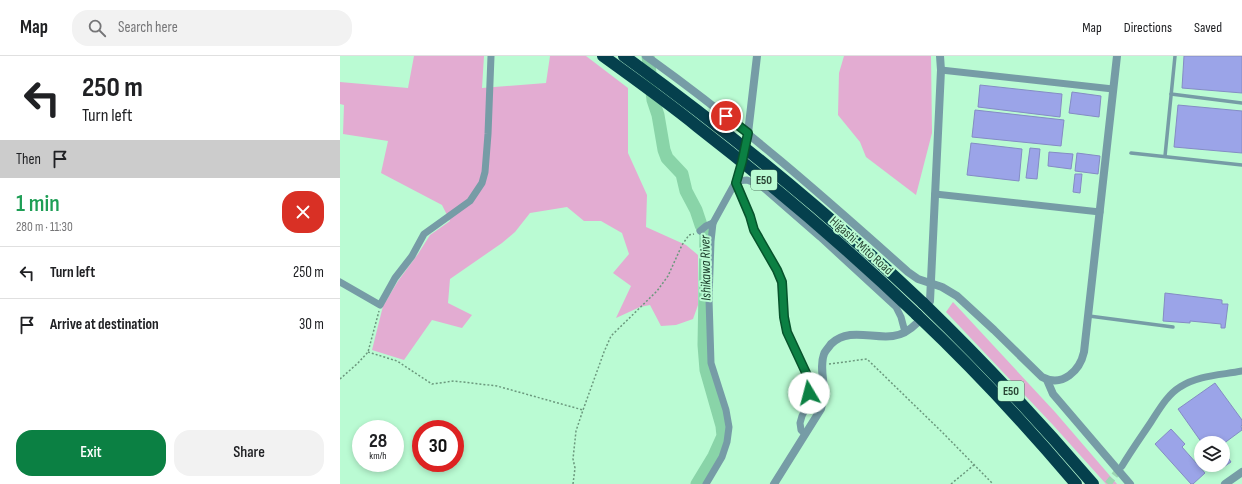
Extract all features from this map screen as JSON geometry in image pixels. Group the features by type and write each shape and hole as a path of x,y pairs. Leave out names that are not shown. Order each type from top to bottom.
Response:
{"highway":[{"name":"Higashi-Mito Road","path":"603,56 697,126 774,188 855,257 917,319 946,343 996,394 1076,484"},
{"name":"Higashi-Mito Road","path":"624,56 687,102 789,183 927,302 1093,484"}],"street":[{"path":"340,282 380,305 395,278 412,256 424,234 470,201 482,183 485,172 491,56"},
{"path":"646,56 748,133 816,190 908,272 957,296 1042,377 1047,380 1056,380 1071,374 1079,366 1084,352 1117,56"},
{"path":"706,484 722,457 728,442 729,427 726,410 711,363 709,299 713,223 736,182 742,162 748,133 758,56"},
{"path":"927,302 932,283 940,56"},
{"path":"940,70 1113,89"},
{"path":"736,182 747,180 760,185 826,242 896,307 901,317 904,332"},
{"path":"736,182 754,230 777,270 782,282 784,317 787,332 807,375 810,402 802,416 800,423 801,430 805,434"},
{"path":"935,194 1100,212"},
{"path":"703,228 713,223"},
{"path":"774,484 821,409 824,399 822,365 824,354 835,340 852,334 894,336 904,332 917,319"},
{"path":"1122,466 1158,411 1166,400 1179,387 1189,382 1207,377 1242,372"},
{"path":"1047,380 1054,394 1130,484"},
{"path":"1225,484 1242,472"}],"lane":[{"path":"1165,156 1175,56"},
{"path":"1171,94 1242,102"},
{"path":"1131,153 1242,165"},
{"path":"1089,316 1172,327"}],"path":[{"path":"573,484 575,476 573,459 574,441 583,410 604,352 612,336 657,291 668,276 682,245 689,236 703,228"},
{"path":"340,379 368,352 379,317 380,305"},
{"path":"368,352 397,362 432,384 454,382 497,386 583,410"},
{"path":"822,365 867,359 993,484"},
{"path":"951,484 974,465"}],"shaded area":[{"path":"414,56 484,56 482,88 546,83 550,56 586,56 628,88 628,153 647,195 646,227 686,245 698,255 698,305 693,319 676,325 661,326 650,305 640,307 616,318 631,286 613,273 629,254 622,233 601,221 584,221 567,207 530,213 515,232 502,243 450,279 448,303 472,315 462,328 432,320 404,360 372,350 383,306 398,281 430,235 450,221 442,205 381,173 388,141 343,134 344,105 340,104 340,82 408,88"},
{"path":"844,56 931,56 932,133 916,195 866,157 860,142 838,115 839,73"},
{"path":"953,302 1055,412 1117,484 1106,484 1053,425 946,312"}],"building":[{"path":"1184,56 1242,56 1242,93 1182,88"},
{"path":"980,85 1062,94 1060,117 978,107"},
{"path":"1072,92 1101,96 1099,117 1069,113"},
{"path":"1178,105 1242,111 1242,153 1174,147"},
{"path":"975,110 1064,120 1061,146 972,137"},
{"path":"971,143 1022,149 1019,181 967,175"},
{"path":"1030,148 1040,149 1037,179 1026,178"},
{"path":"1049,152 1073,154 1071,169 1048,166"},
{"path":"1077,153 1100,156 1098,174 1075,171"},
{"path":"1075,174 1082,174 1080,193 1073,192"},
{"path":"1165,293 1222,300 1222,304 1228,304 1225,328 1221,328 1221,324 1190,321 1190,323 1163,321"},
{"path":"1215,383 1242,420 1242,430 1230,439 1230,436 1197,436 1178,409"},
{"path":"1171,429 1185,444 1182,447 1194,461 1194,472 1205,473 1193,484 1191,484 1155,444"}],"waterway":[{"name":"Ishikawa River","path":"648,56 653,100 658,115 664,150 667,158 682,174 686,191 706,233 704,345 706,370 722,426 723,436 714,456 697,484"}],"tunnel":[{"path":"1108,484 1121,467"}],"route":[{"path":"726,116 748,133 736,183 750,216 754,230 777,270 782,282 784,317 787,332 807,375 809,393"}]}
